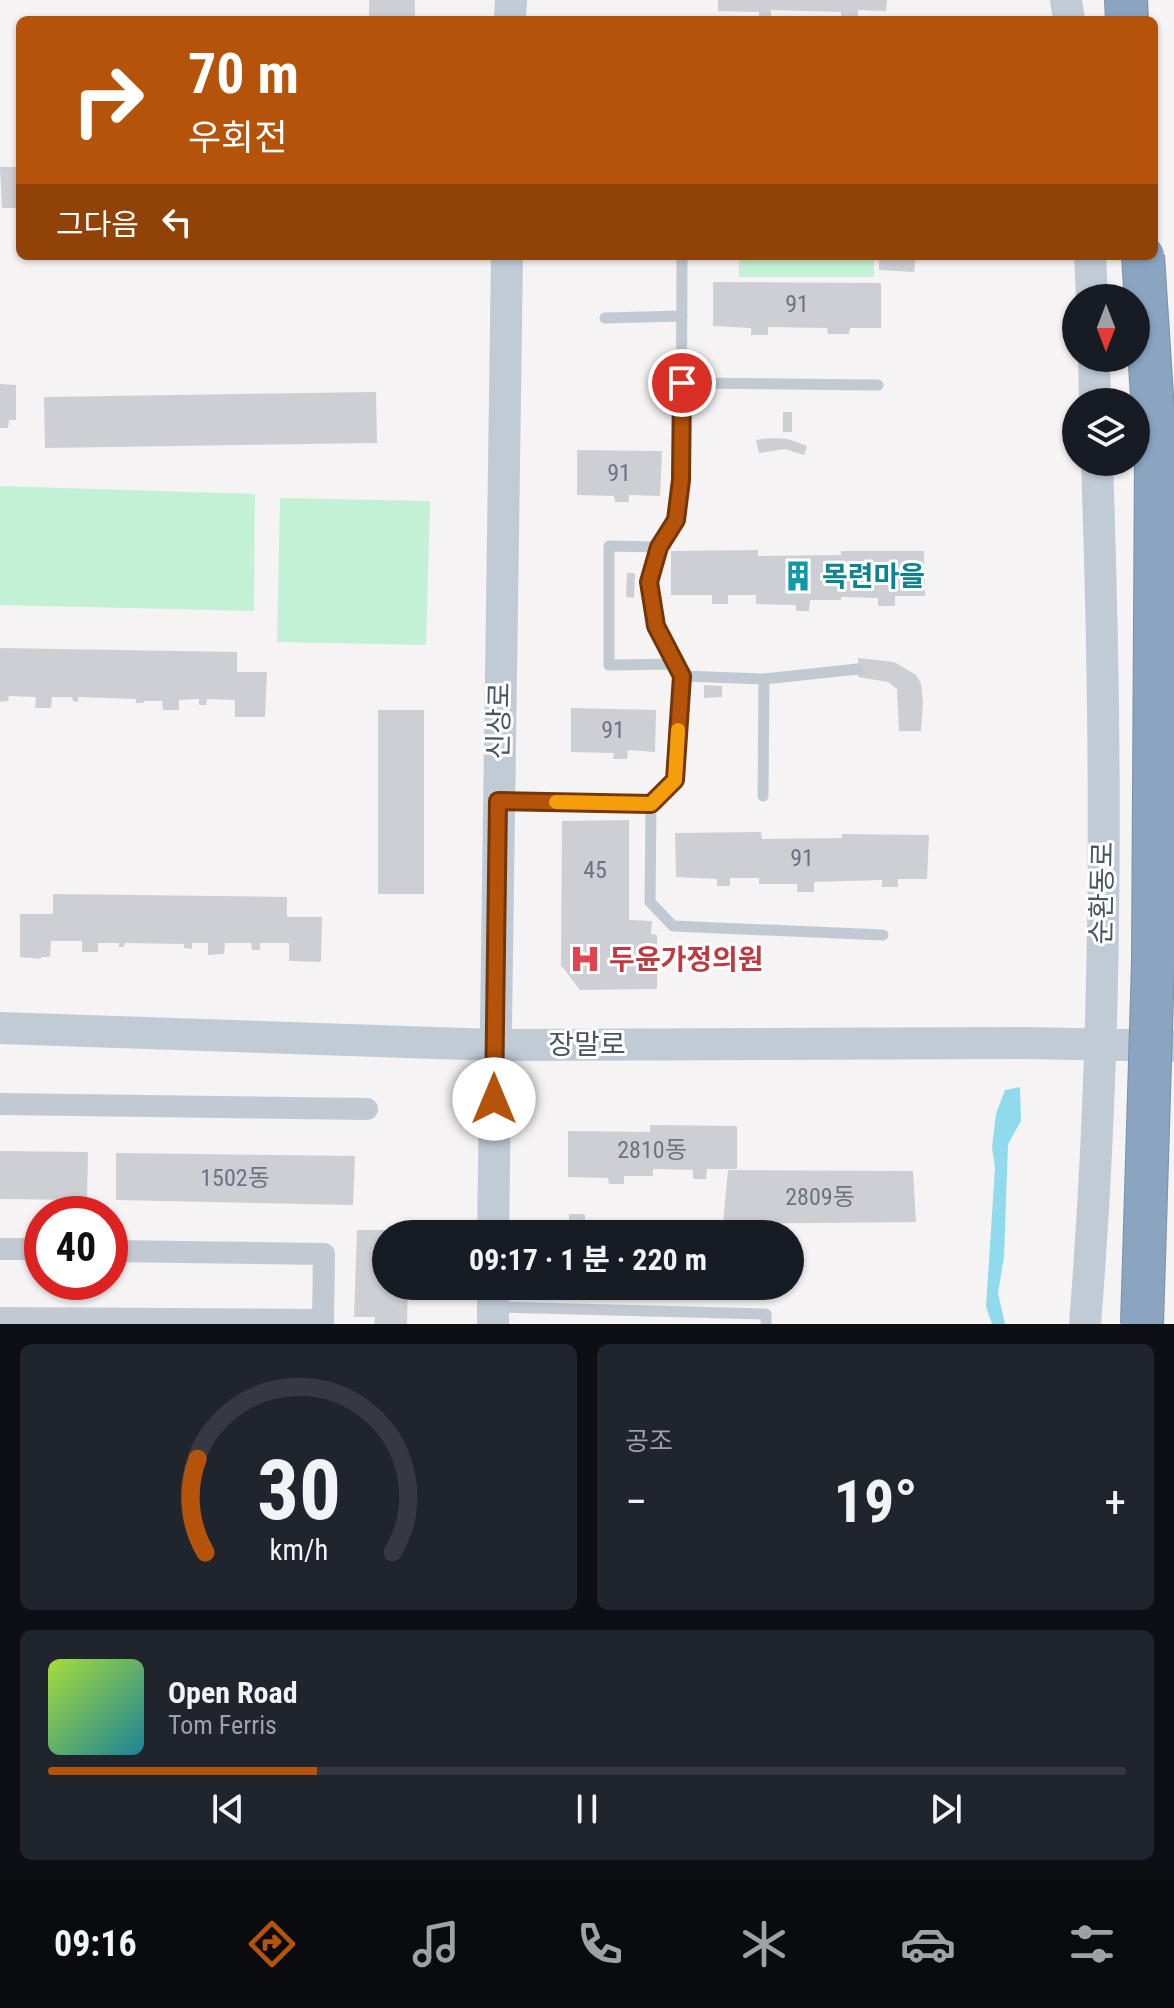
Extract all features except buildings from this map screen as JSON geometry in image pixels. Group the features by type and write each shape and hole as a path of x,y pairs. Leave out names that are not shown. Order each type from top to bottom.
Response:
{"highway":[{"path":"1142,1324 1153,963 1156,473 1143,260"}],"street":[{"name":"신상로","path":"493,1220 507,260"},
{"path":"1090,260 1091,284"},
{"name":"순환동로","path":"1085,1324 1100,1045 1104,654 1098,476"},
{"name":"장말로","path":"0,1028 494,1045 1174,1046"},
{"path":"0,1104 367,1109"},
{"path":"0,1249 24,1249"},
{"path":"0,1318 323,1322 324,1254 128,1251"}],"lane":[{"path":"682,260 681,480 676,520 659,547 649,582 656,626 682,676 675,780 651,804 650,902 673,926 883,935"},
{"path":"605,318 682,316"},
{"path":"682,383 878,385"},
{"path":"659,547 609,546 609,665 676,664"},
{"path":"682,676 764,679 858,669"},
{"path":"763,796 764,679"},
{"path":"498,801 651,804"},
{"path":"493,1306 766,1314 766,1324"}],"green space":[{"path":"739,260 874,260 874,277 739,277"},
{"path":"0,486 255,494 254,611 0,605"},
{"path":"280,498 430,501 426,645 277,642"}],"water":[{"path":"1020,1087 1021,1121 1008,1144 1004,1257 998,1293 1005,1324 992,1324 986,1307 995,1168 992,1147 996,1114 1005,1090"}],"slow traffic":[{"path":"556,802 651,804 675,780 678,730"}],"place":[{"name":"목련마을","path":"798,576"},
{"name":"두윤가정의원","path":"585,959"}],"route":[{"path":"494,1099 498,801 651,804 675,780 682,676 656,626 649,582 659,547 676,520 681,480 682,383"}]}
